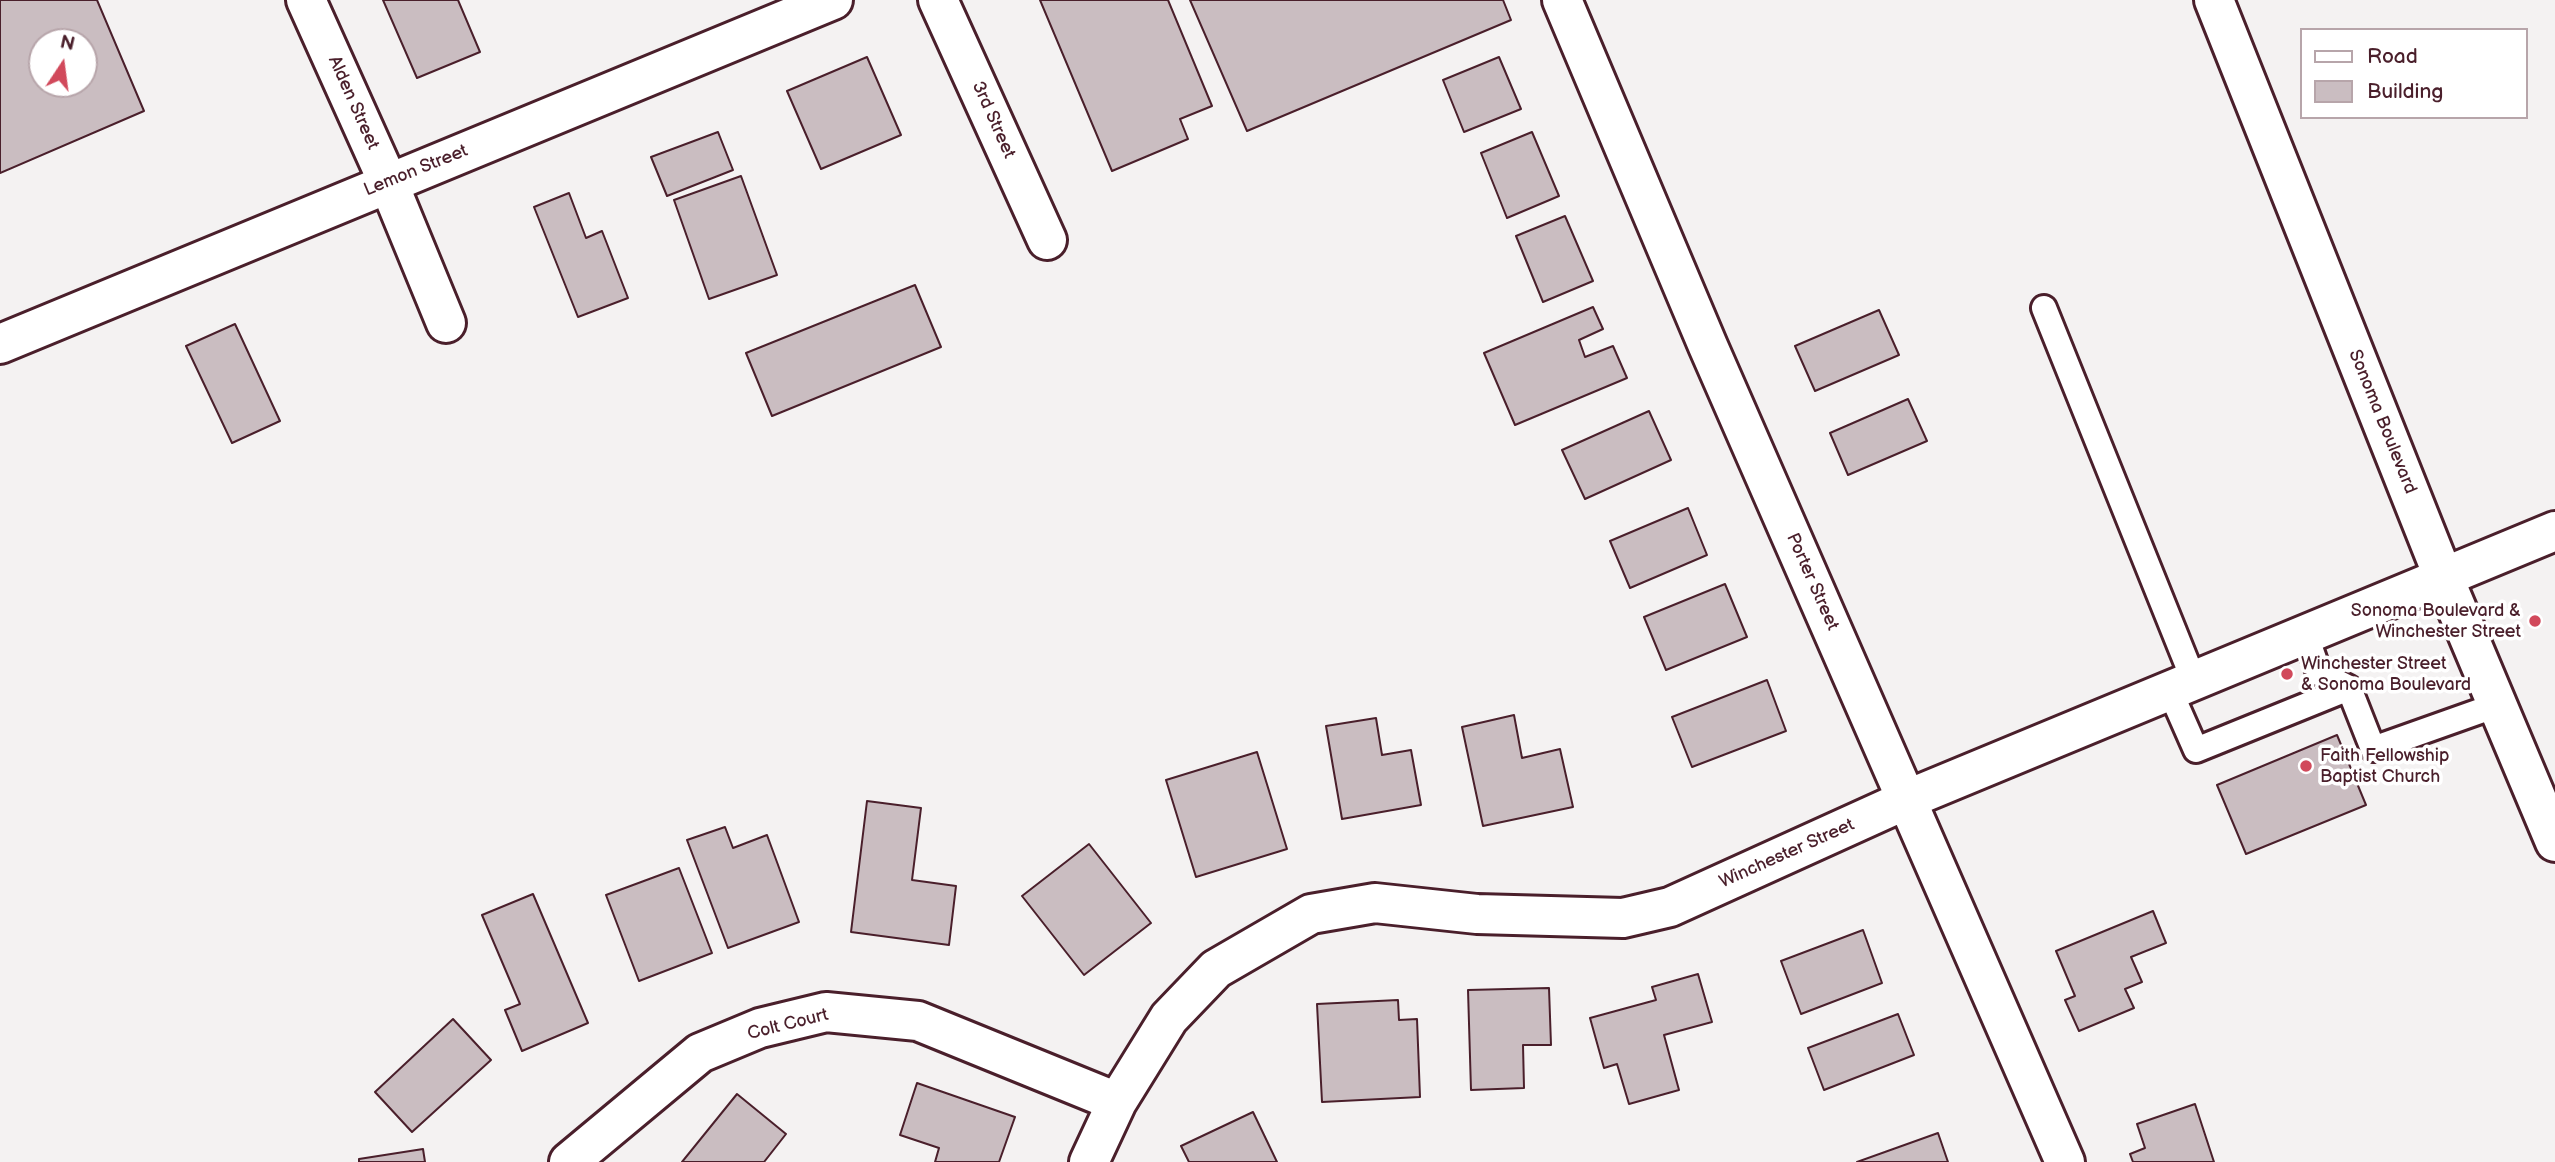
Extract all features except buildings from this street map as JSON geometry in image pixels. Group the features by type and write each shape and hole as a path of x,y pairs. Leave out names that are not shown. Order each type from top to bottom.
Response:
{"street":[{"name":"Alden Street","path":"306,0 388,182 446,323"},
{"name":"Lemon Street","path":"0,344 833,0"},
{"name":"3rd Street","path":"938,0 1047,240"},
{"name":"Porter Street","path":"1562,0 1708,346 1909,799 2065,1162"},
{"name":"Sonoma Boulevard","path":"2214,0 2443,576 2555,842"},
{"name":"Winchester Street","path":"1089,1162 1117,1102 1168,1018 1216,969 1311,914 1376,903 1477,914 1623,918 1670,907 1909,799 2555,531"},
{"name":"Colt Court","path":"569,1162 701,1053 760,1028 826,1012 918,1021 1117,1102"}],"lane":[{"path":"2044,308 2182,686 2196,750 2348,688"},
{"path":"2306,636 2319,673 2348,688 2373,749 2497,705"}],"place":[{"name":"Sonoma Boulevard & Winchester Street","path":"2535,621"},
{"name":"Winchester Street & Sonoma Boulevard","path":"2287,674"},
{"name":"Faith Fellowship Baptist Church","path":"2306,766"}]}
